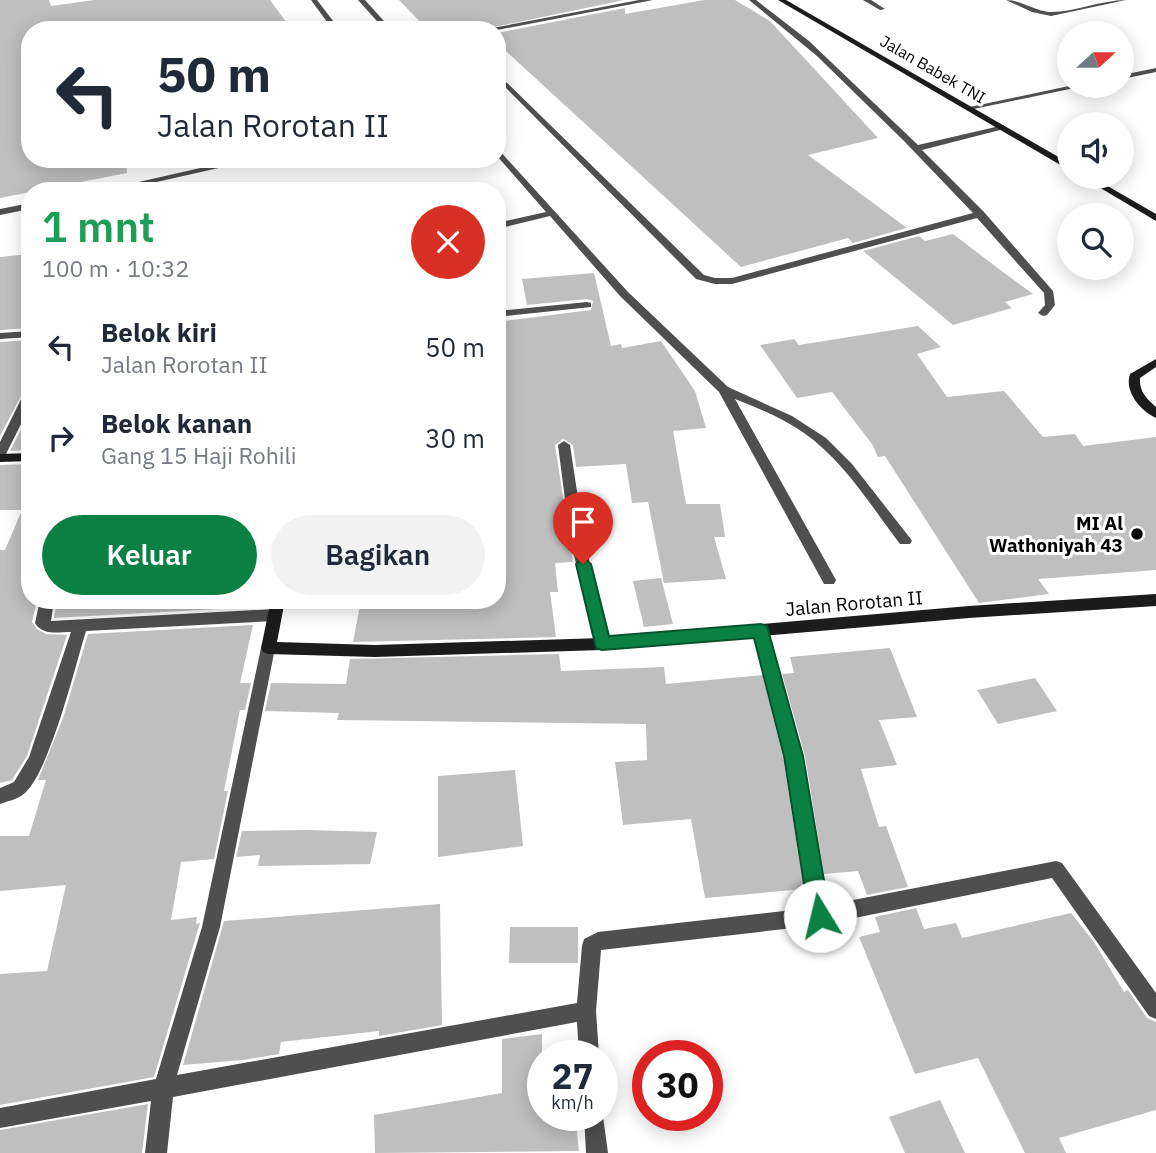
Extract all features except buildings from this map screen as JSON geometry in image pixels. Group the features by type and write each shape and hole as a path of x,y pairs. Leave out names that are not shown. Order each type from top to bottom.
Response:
{"street":[{"path":"314,0 330,21"},
{"path":"361,0 381,21"},
{"path":"506,26 650,0"},
{"path":"752,0 786,22 918,148 981,214 1049,293 1050,305 1043,313"},
{"name":"Jalan Babek TNI","path":"781,0 1057,160"},
{"path":"866,0 882,9"},
{"path":"1009,0 1046,14 1124,0"},
{"path":"1134,75 1156,70"},
{"path":"506,84 700,277 707,280 732,281 981,214"},
{"path":"969,108 1057,91"},
{"path":"918,148 1001,127"},
{"path":"506,161 624,294 724,390 829,580"},
{"path":"145,182 212,168"},
{"path":"1106,189 1156,218"},
{"path":"0,212 21,208"},
{"path":"506,224 552,213"},
{"path":"506,313 587,305"},
{"path":"0,336 21,335"},
{"path":"1156,362 1134,377 1132,386 1135,394 1156,414"},
{"path":"724,390 774,410 809,431 832,451 905,541"},
{"path":"21,412 0,456 21,457"},
{"path":"564,444 578,538 602,644"},
{"name":"Jalan Rorotan II","path":"268,648 388,651 602,644 969,612 1156,600"},
{"path":"45,609 43,623 49,627 264,609"},
{"path":"156,1153 163,1090 211,928 276,609"},
{"path":"0,796 19,789 27,777 45,734 81,624"},
{"path":"761,630 794,756 820,916"},
{"path":"588,1040 586,1011 591,946 598,941 820,916 1056,869 1156,1009"},
{"path":"0,1118 586,1011"},
{"path":"595,1131 597,1153"}],"place":[{"name":"MI Al Wathoniyah 43","path":"1137,534"}],"route":[{"path":"583,564 602,644 761,630 794,756 820,916"}]}
